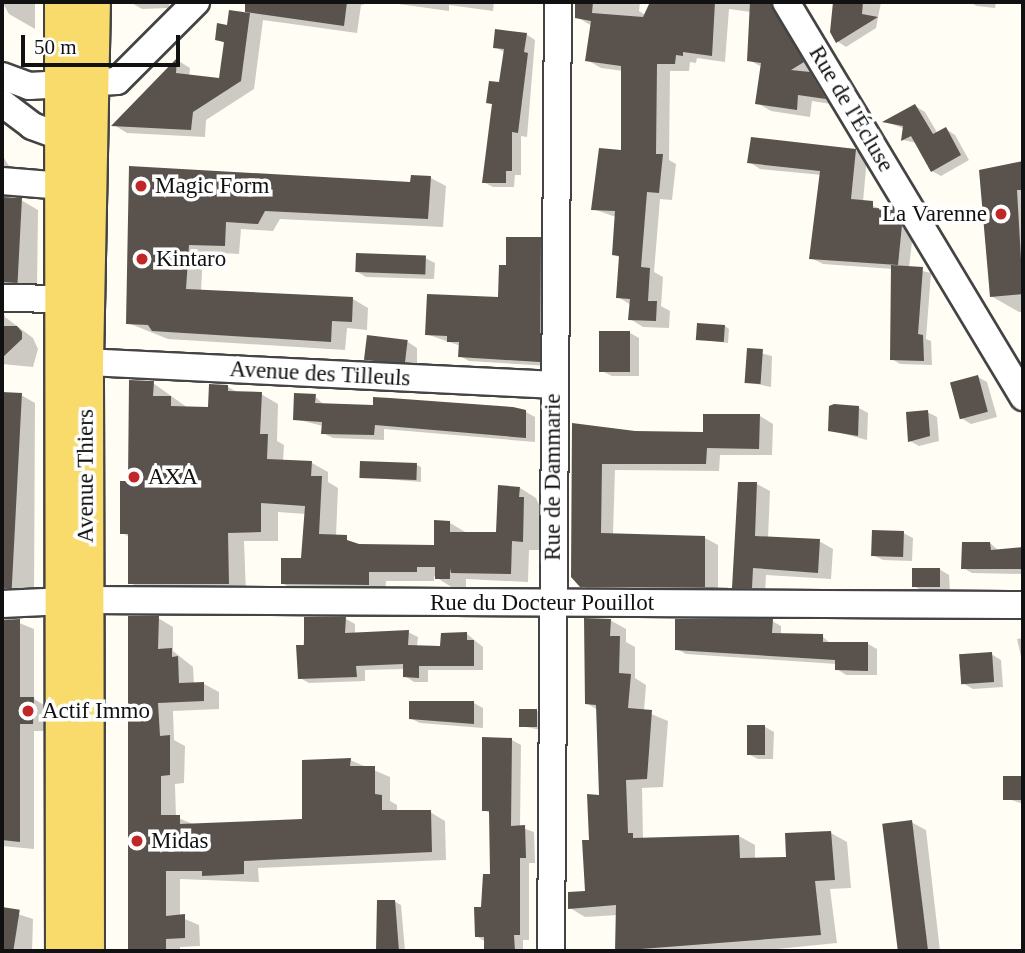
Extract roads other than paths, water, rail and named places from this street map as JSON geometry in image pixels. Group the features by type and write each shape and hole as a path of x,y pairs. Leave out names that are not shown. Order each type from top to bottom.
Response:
{"main road":[{"name":"Avenue Thiers","path":"61,2 77,85 86,362 74,601 62,951"},
{"name":"Avenue Thiers","path":"87,951 63,299 63,186 64,136 93,2"}],"street":[{"path":"5,92 117,81 126,75 196,2"},
{"name":"Rue de Dammarie","path":"551,951 551,603 558,2"},
{"name":"Rue de l'Écluse","path":"786,2 1023,397"},
{"path":"5,92 32,126 64,136"},
{"path":"2,181 63,186"},
{"path":"2,298 63,299"},
{"name":"Avenue des Tilleuls","path":"86,362 553,385"},
{"name":"Rue du Docteur Pouillot","path":"2,604 74,601 1023,605"}],"place":[{"name":"Magic Form","path":"141,186"},
{"name":"La Varenne","path":"1001,214"},
{"name":"Kintaro","path":"142,259"},
{"name":"AXA","path":"134,477"},
{"name":"Actif Immo","path":"28,711"},
{"name":"Midas","path":"137,841"}]}
